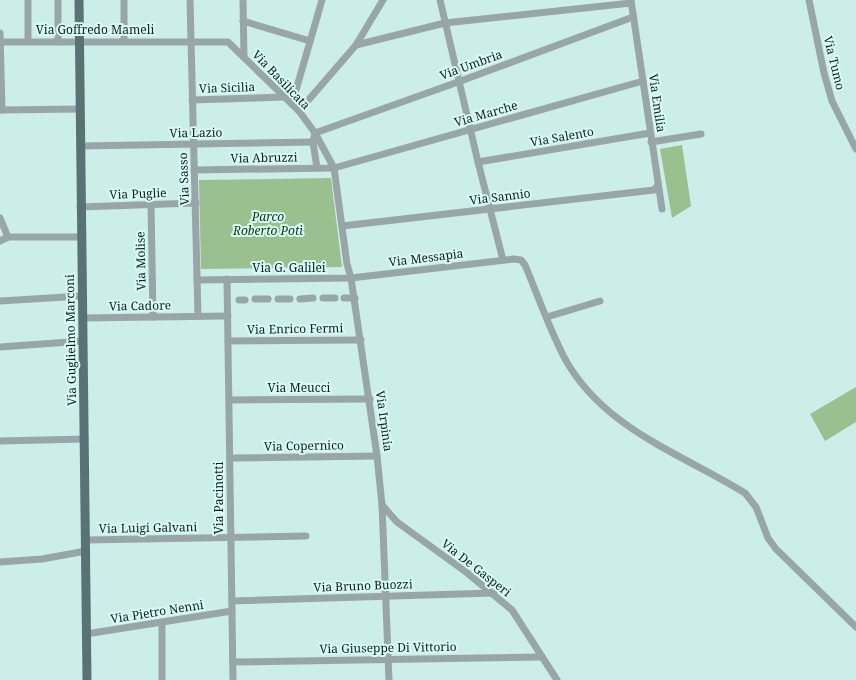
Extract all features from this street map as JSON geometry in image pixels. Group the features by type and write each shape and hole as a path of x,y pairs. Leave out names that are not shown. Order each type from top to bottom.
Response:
{"main road":[{"name":"Via Guglielmo Marconi","path":"79,0 80,207 85,439 87,680"}],"street":[{"path":"28,0 28,41"},
{"path":"58,0 58,42"},
{"path":"124,0 124,41"},
{"name":"Via Sasso","path":"190,0 198,316"},
{"path":"243,0 244,57"},
{"path":"292,104 322,0"},
{"path":"299,111 356,46 383,0"},
{"path":"440,0 489,210 503,260"},
{"name":"Via Tumo","path":"809,0 824,73 832,101 856,150"},
{"path":"356,46 445,23 631,1"},
{"name":"Via Emilia","path":"631,1 662,209"},
{"name":"Via Umbria","path":"315,133 633,17"},
{"path":"243,21 310,41"},
{"path":"0,33 1,110 80,109"},
{"name":"Via Goffredo Mameli","path":"0,42 191,41"},
{"name":"Via Basilicata","path":"191,41 228,42 299,111 315,133 334,168"},
{"name":"Via Marche","path":"334,168 643,81"},
{"name":"Via Sicilia","path":"192,100 285,97"},
{"path":"315,133 313,142 317,168"},
{"name":"Via Salento","path":"478,162 650,133"},
{"path":"651,142 701,134"},
{"name":"Via Lazio","path":"80,146 313,142"},
{"name":"Via Abruzzi","path":"194,170 334,168"},
{"name":"Via Irpinia","path":"334,168 347,264 355,298 377,456 382,505 389,680"},
{"name":"Via Sannio","path":"342,226 654,190 658,185"},
{"name":"Via Puglie","path":"80,207 196,203"},
{"name":"Via Molise","path":"152,204 153,317"},
{"path":"0,218 8,236"},
{"path":"0,241 8,236 81,237"},
{"name":"Via Messapia","path":"351,278 503,260 521,260 525,265 547,318"},
{"name":"Via G. Galilei","path":"197,280 351,278"},
{"name":"Via Pacinotti","path":"227,279 230,538 234,680"},
{"path":"0,301 82,296"},
{"path":"300,299 313,298"},
{"path":"323,298 335,298"},
{"path":"344,298 355,298"},
{"path":"255,300 268,299"},
{"path":"278,299 290,299"},
{"path":"600,301 547,318 565,358 578,378 600,404 628,427 745,493 756,507 768,538 776,549 856,627"},
{"name":"Via Cadore","path":"82,318 228,316"},
{"name":"Via Enrico Fermi","path":"228,341 361,340"},
{"path":"0,346 83,341"},
{"name":"Via Meucci","path":"229,400 370,399"},
{"path":"0,441 85,439"},
{"name":"Via Copernico","path":"230,458 377,456"},
{"name":"Via De Gasperi","path":"382,505 397,522 494,593 512,610 557,680"},
{"name":"Via Luigi Galvani","path":"86,540 306,536"},
{"path":"0,562 42,559 86,552"},
{"name":"Via Bruno Buozzi","path":"232,600 494,593"},
{"name":"Via Pietro Nenni","path":"86,634 232,611"},
{"path":"162,622 162,680"},
{"name":"Via Giuseppe Di Vittorio","path":"233,662 388,658 542,657"}],"green space":[{"path":"682,145 691,206 672,218 660,149"},
{"name":"Parco Roberto Potì","path":"331,178 342,267 201,269 199,180"},
{"path":"856,387 856,422 825,441 810,414"}]}
